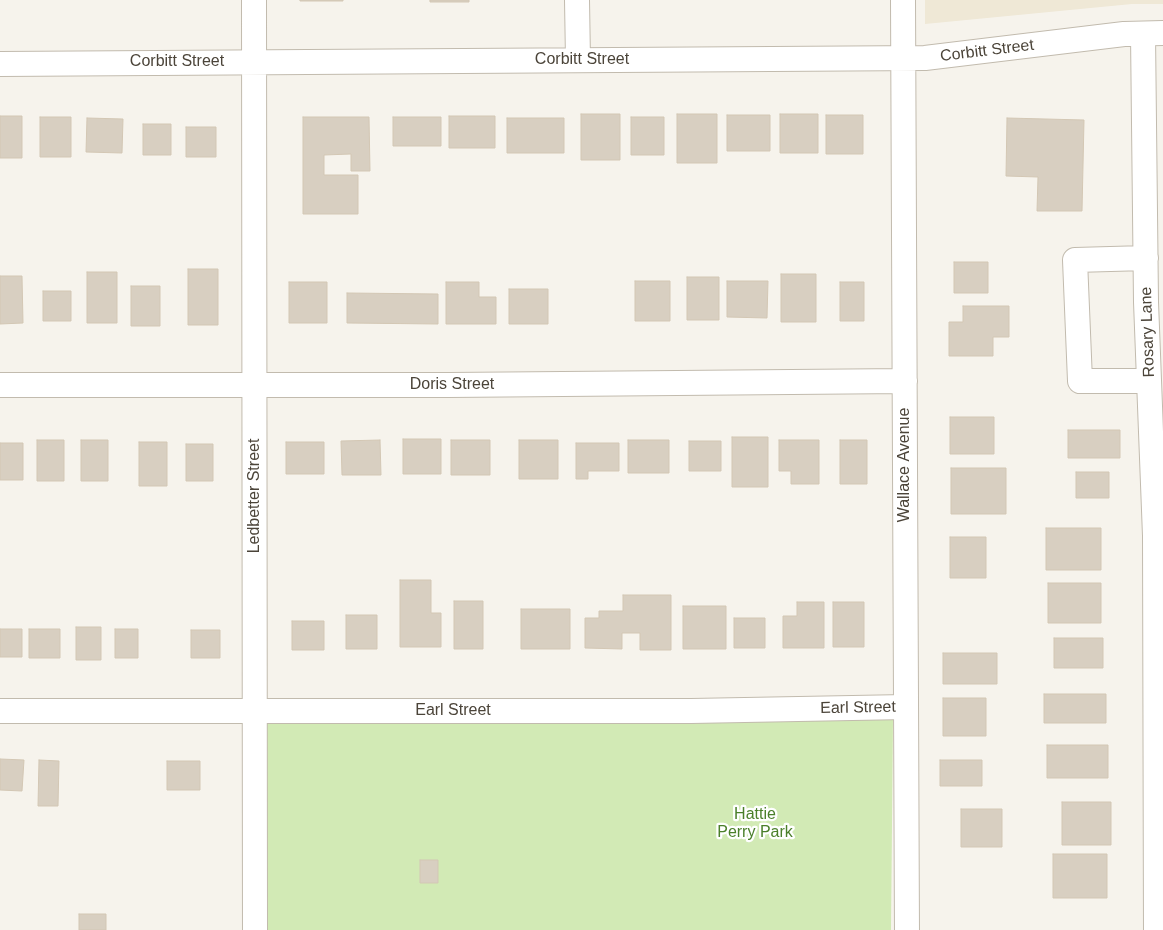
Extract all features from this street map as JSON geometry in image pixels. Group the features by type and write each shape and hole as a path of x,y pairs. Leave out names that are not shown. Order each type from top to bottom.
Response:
{"street":[{"name":"Ledbetter Street","path":"254,0 256,385 255,930"},
{"path":"577,0 578,60"},
{"name":"Wallace Avenue","path":"903,0 907,930"},
{"name":"Corbitt Street","path":"0,64 925,58 1153,34"},
{"name":"Rosary Lane","path":"1153,34 1154,97 1146,258 1155,289 1155,330 1149,381 1157,409 1159,857 1156,930"},
{"path":"1146,258 1076,260 1080,381 1149,381"},
{"name":"Doris Street","path":"0,384 256,385 905,382"},
{"name":"Earl Street","path":"0,711 691,711 906,708"}],"shaded area":[{"path":"925,0 1163,0 1163,4 1132,4 925,24"}],"green space":[{"name":"Hattie Perry Park","path":"893,718 891,930 266,930 267,722"}],"building":[{"path":"343,0 343,1 300,1"},
{"path":"430,0 469,0 469,2 430,2"},
{"path":"581,114 620,114 620,160 581,160"},
{"path":"677,114 717,114 717,163 677,163"},
{"path":"780,114 818,114 818,153 780,153"},
{"path":"727,115 770,115 770,151 727,151"},
{"path":"826,115 863,115 863,154 826,154"},
{"path":"0,116 22,116 22,158 0,158"},
{"path":"449,116 495,116 495,148 449,148"},
{"path":"40,117 71,117 71,157 40,157"},
{"path":"303,117 369,117 370,171 351,171 351,154 324,155 324,175 358,175 358,214 303,214"},
{"path":"393,117 441,117 441,146 393,146"},
{"path":"631,117 664,117 664,155 631,155"},
{"path":"87,118 123,119 122,153 86,152"},
{"path":"507,118 564,118 564,153 507,153"},
{"path":"1007,118 1084,120 1082,211 1037,211 1038,177 1006,176"},
{"path":"143,124 171,124 171,155 143,155"},
{"path":"186,127 216,127 216,157 186,157"},
{"path":"954,262 988,262 988,293 954,293"},
{"path":"188,269 218,269 218,325 188,325"},
{"path":"87,272 117,272 117,323 87,323"},
{"path":"781,274 816,274 816,322 781,322"},
{"path":"0,276 22,276 23,323 0,324"},
{"path":"687,277 719,277 719,320 687,320"},
{"path":"635,281 670,281 670,321 635,321"},
{"path":"727,281 768,281 767,318 727,317"},
{"path":"289,282 327,282 327,323 289,323"},
{"path":"446,282 479,282 479,297 496,297 496,324 446,324"},
{"path":"840,282 864,282 864,321 840,321"},
{"path":"131,286 160,286 160,326 131,326"},
{"path":"509,289 548,289 548,324 509,324"},
{"path":"43,291 71,291 71,321 43,321"},
{"path":"347,293 438,294 438,324 347,323"},
{"path":"963,306 1009,306 1009,337 993,337 993,356 949,356 949,322 963,322"},
{"path":"950,417 994,417 994,454 950,454"},
{"path":"1068,430 1120,430 1120,458 1068,458"},
{"path":"732,437 768,437 768,487 732,487"},
{"path":"403,439 441,439 441,474 403,474"},
{"path":"37,440 64,440 64,481 37,481"},
{"path":"81,440 108,440 108,481 81,481"},
{"path":"380,440 381,475 342,475 341,441"},
{"path":"451,440 490,440 490,475 451,475"},
{"path":"519,440 558,440 558,479 519,479"},
{"path":"628,440 669,440 669,473 628,473"},
{"path":"779,440 819,440 819,484 791,484 791,471 779,471"},
{"path":"840,440 867,440 867,484 840,484"},
{"path":"689,441 721,441 721,471 689,471"},
{"path":"139,442 167,442 167,486 139,486"},
{"path":"286,442 324,442 324,474 286,474"},
{"path":"0,443 23,443 23,480 0,480"},
{"path":"576,443 619,443 619,471 588,471 588,479 576,479"},
{"path":"186,444 213,444 213,481 186,481"},
{"path":"951,468 1006,468 1006,514 951,514"},
{"path":"1076,472 1109,472 1109,498 1076,498"},
{"path":"1046,528 1101,528 1101,570 1046,570"},
{"path":"950,537 986,537 986,578 950,578"},
{"path":"400,580 431,580 431,613 441,613 441,647 400,647"},
{"path":"1048,583 1101,583 1101,623 1048,623"},
{"path":"623,595 671,595 671,650 640,650 640,633 622,633 622,649 585,648 585,618 599,618 599,611 623,611"},
{"path":"454,601 483,601 483,649 454,649"},
{"path":"797,602 824,602 824,648 783,648 783,616 797,616"},
{"path":"833,602 864,602 864,647 833,647"},
{"path":"683,606 726,606 726,649 683,649"},
{"path":"521,609 570,609 570,649 521,649"},
{"path":"346,615 377,615 377,649 346,649"},
{"path":"734,618 765,618 765,648 734,648"},
{"path":"292,621 324,621 324,650 292,650"},
{"path":"76,627 101,627 101,660 76,660"},
{"path":"0,629 22,629 22,657 0,657"},
{"path":"29,629 60,629 60,658 29,658"},
{"path":"115,629 138,629 138,658 115,658"},
{"path":"191,630 220,630 220,658 191,658"},
{"path":"1054,638 1103,638 1103,668 1054,668"},
{"path":"943,653 997,653 997,684 943,684"},
{"path":"1044,694 1106,694 1106,723 1044,723"},
{"path":"943,698 986,698 986,736 943,736"},
{"path":"1047,745 1108,745 1108,778 1047,778"},
{"path":"0,759 24,760 22,791 0,790"},
{"path":"39,760 59,761 58,806 38,806"},
{"path":"940,760 982,760 982,786 940,786"},
{"path":"167,761 200,761 200,790 167,790"},
{"path":"1062,802 1111,802 1111,845 1062,845"},
{"path":"961,809 1002,809 1002,847 961,847"},
{"path":"1053,854 1107,854 1107,898 1053,898"},
{"path":"420,860 438,860 438,883 420,883"},
{"path":"79,914 106,914 106,930 79,930"}]}
